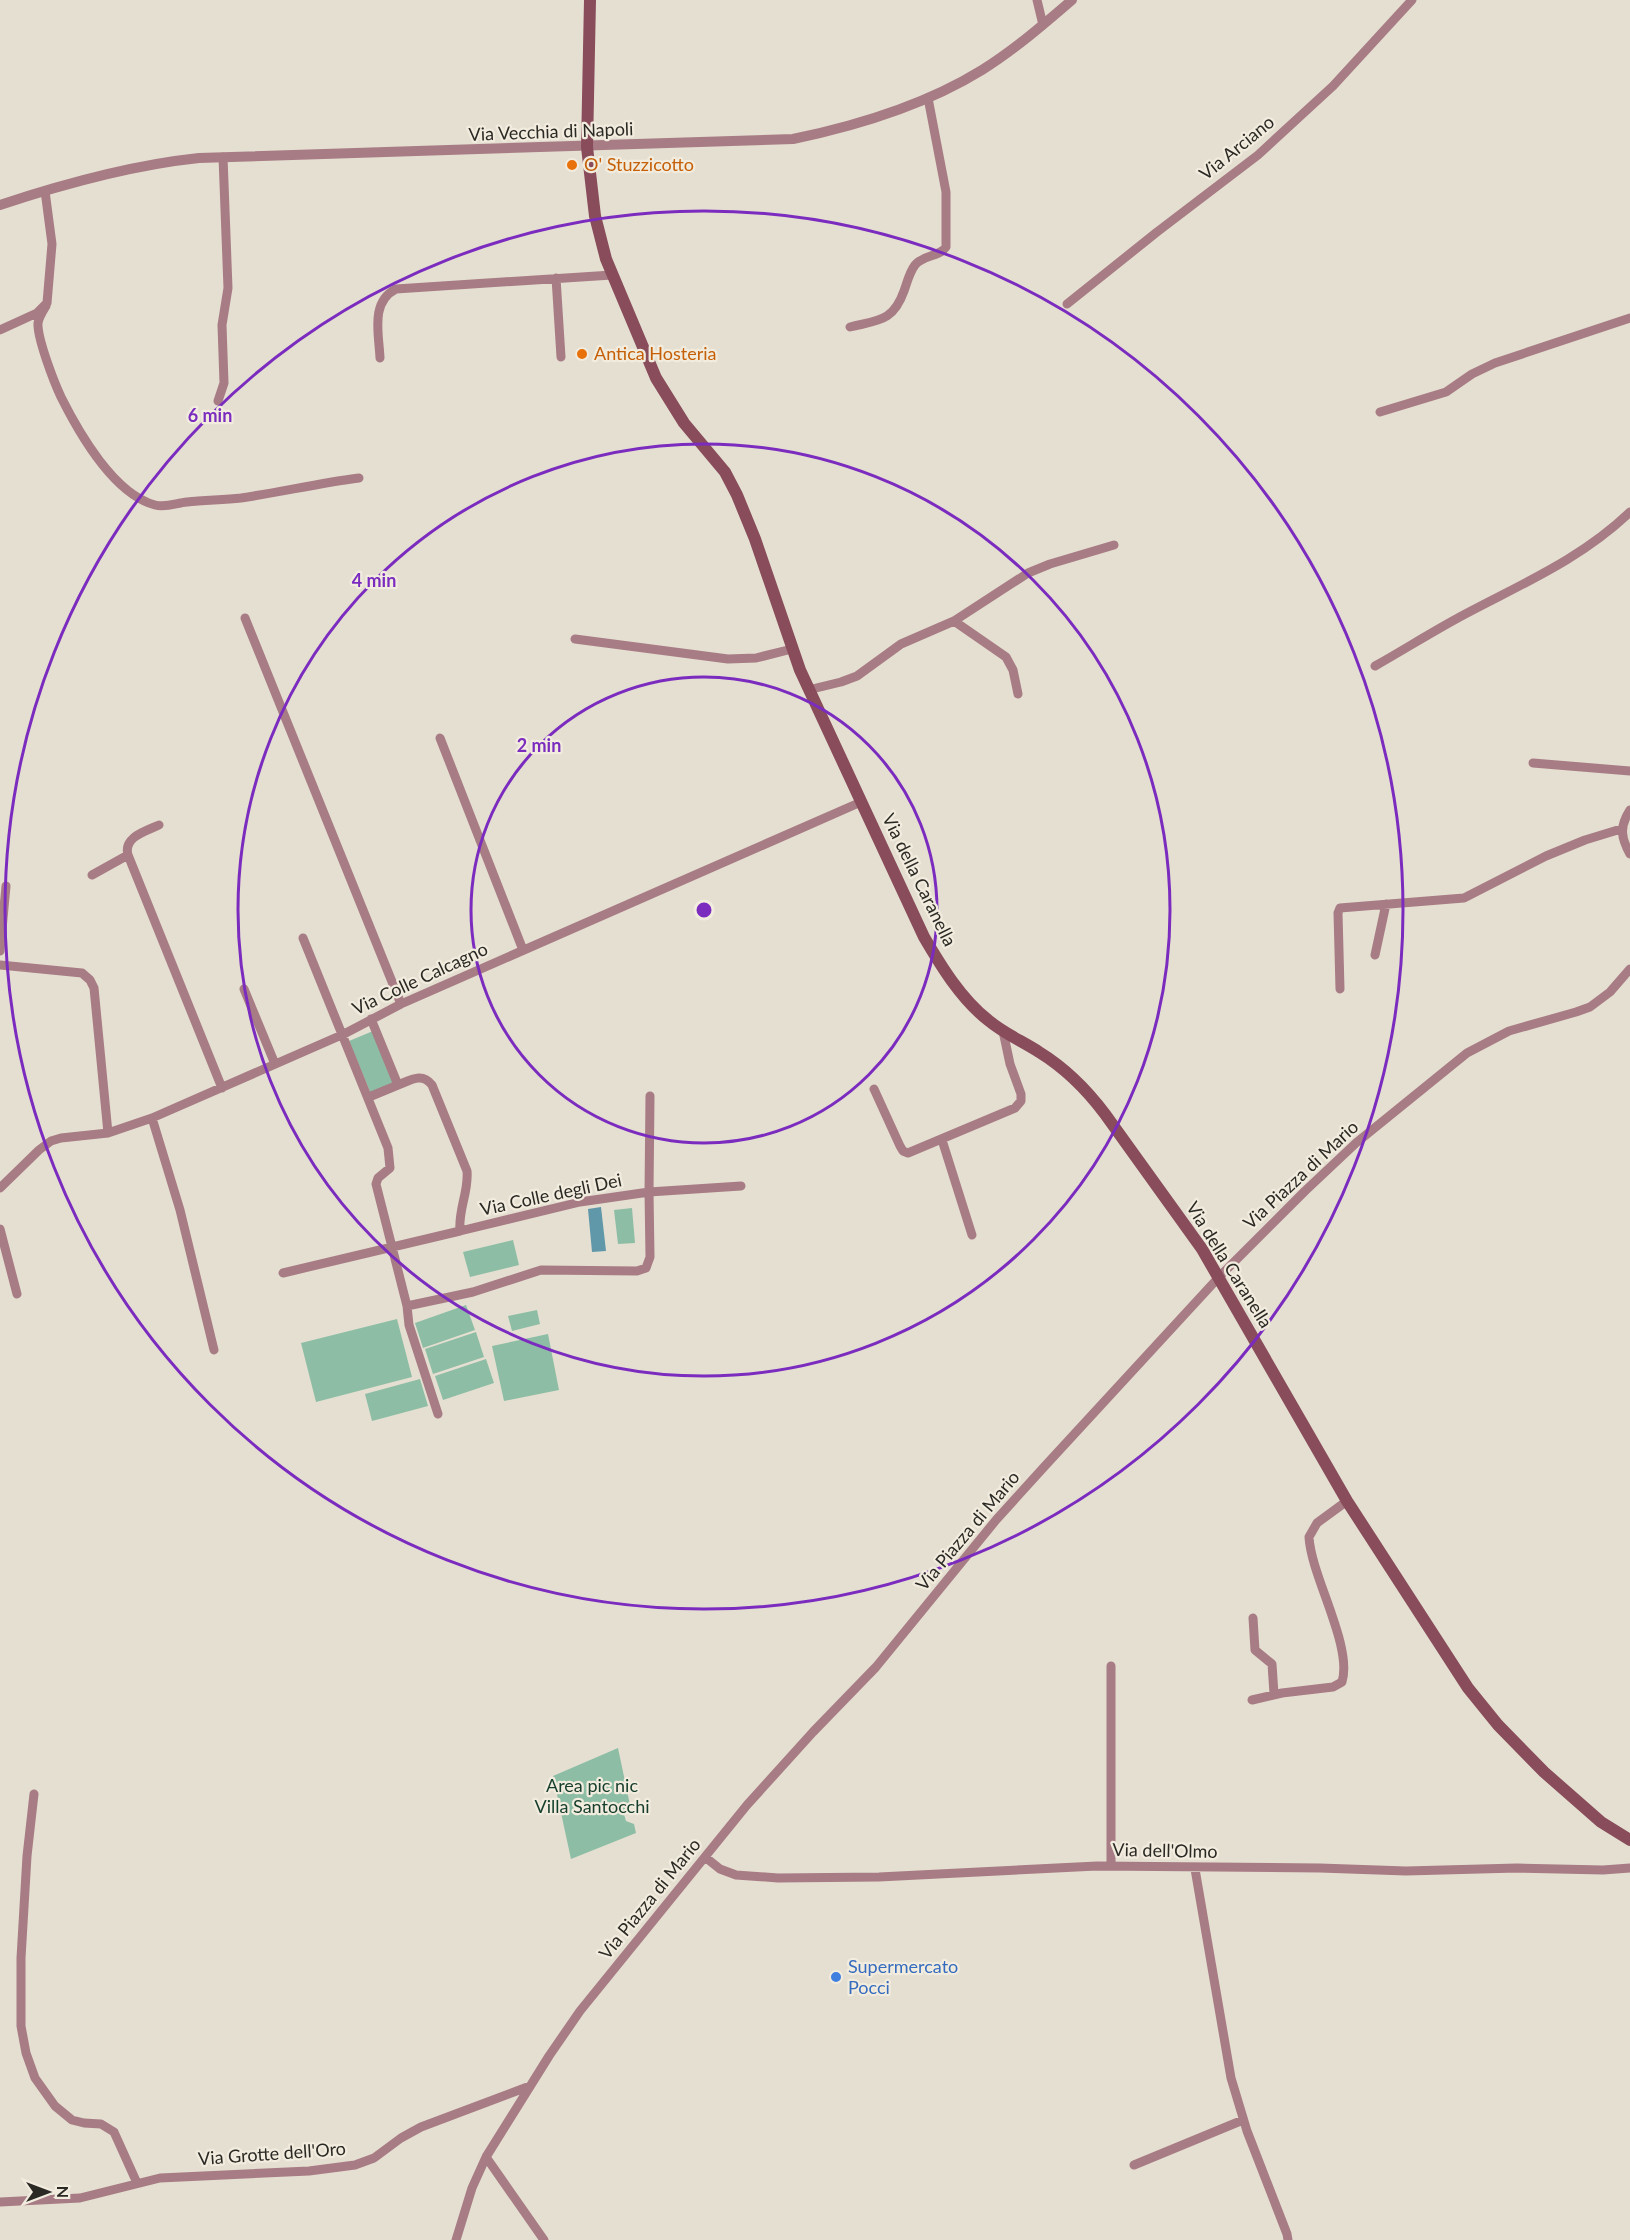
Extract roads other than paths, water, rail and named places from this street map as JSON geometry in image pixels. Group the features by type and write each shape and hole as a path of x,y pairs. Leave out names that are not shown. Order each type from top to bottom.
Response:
{"main road":[{"name":"Via della Caranella","path":"590,0 586,102 587,147 597,223 612,275 646,358 663,390 684,423 724,472 738,495 808,690 910,909 934,954 972,1006 1003,1031 1053,1061 1089,1093 1192,1235 1219,1277 1347,1502 1450,1662 1479,1702 1513,1742 1601,1822 1630,1840"}],"street":[{"path":"1036,0 1043,25"},
{"name":"Via Vecchia di Napoli","path":"0,205 45,191 164,163 223,157 793,140 880,115 927,98 981,70 1043,25 1072,0"},
{"name":"Via Arciano","path":"1066,304 1258,154 1333,86 1412,0"},
{"path":"850,327 884,319 891,315 899,304 915,265 924,258 943,251 946,247 946,195 927,98"},
{"path":"218,401 224,383 222,324 228,288 223,157"},
{"path":"45,191 52,244 49,296 39,321 39,331 53,376 66,405 105,466 122,485 143,500 157,506 168,506 187,502 241,498 359,478"},
{"path":"380,358 378,310 384,297 396,289 612,275"},
{"path":"556,278 561,357"},
{"path":"0,330 37,313 46,306"},
{"path":"1380,412 1446,392 1472,374 1495,363 1630,318"},
{"path":"1375,666 1468,613 1544,574 1603,537 1630,512"},
{"path":"808,690 851,679 901,644 954,621 1034,570 1114,545"},
{"path":"245,618 401,1004"},
{"path":"954,621 1005,657 1012,668 1018,694"},
{"path":"575,639 728,659 756,658 792,649"},
{"path":"440,738 523,950"},
{"path":"1533,763 1630,771"},
{"name":"Via Colle Calcagno","path":"1,1186 51,1141 108,1133 152,1119 344,1034 401,1004 861,802"},
{"path":"1630,810 1621,829 1624,843 1630,854"},
{"path":"159,825 130,840 127,847 128,855 222,1088"},
{"path":"1340,989 1339,909 1344,906 1453,900 1468,897 1538,860 1591,838 1621,829"},
{"path":"92,875 128,855"},
{"path":"0,951 6,886"},
{"path":"1375,955 1386,904"},
{"path":"303,938 344,1034 390,1156 389,1170 379,1177 376,1185 408,1306 409,1325 438,1414"},
{"path":"0,965 79,973 90,980 94,988 108,1133"},
{"name":"Via Piazza di Mario","path":"456,2240 471,2192 486,2157 580,2012 755,1796 889,1652 1014,1500 1219,1277 1332,1165 1460,1058 1509,1031 1590,1007 1611,992 1630,969"},
{"path":"244,989 275,1065"},
{"path":"371,1019 398,1085"},
{"path":"874,1089 900,1146 905,1152 913,1152 942,1140 1019,1105 1021,1094 1010,1064 1003,1031"},
{"name":"Via Colle degli Dei","path":"369,1097 420,1077 426,1078 432,1085 466,1171 466,1185 459,1214 460,1231"},
{"name":"Via Colle degli Dei","path":"408,1306 473,1292 541,1270 642,1270 648,1266 650,1260 650,1096"},
{"path":"152,1119 180,1210 214,1350"},
{"path":"942,1140 972,1235"},
{"name":"Via Colle degli Dei","path":"283,1274 574,1203 649,1192 741,1186"},
{"path":"0,1229 17,1294"},
{"path":"1252,1700 1274,1694 1333,1687 1343,1680 1341,1648 1309,1538 1317,1523 1347,1502"},
{"path":"1253,1618 1255,1650 1272,1664 1274,1694"},
{"path":"1111,1666 1111,1866"},
{"path":"34,1794 27,1856 21,1958 21,2026 26,2053 35,2078 54,2106 72,2120 105,2125 114,2132 137,2183"},
{"name":"Via dell'Olmo","path":"705,1857 727,1872 761,1878 879,1877 1111,1866 1416,1871 1630,1868"},
{"path":"1195,1869 1226,2057 1243,2120 1288,2240"},
{"name":"Via Grotte dell'Oro","path":"0,2202 76,2199 160,2178 316,2171 360,2163 374,2158 400,2138 421,2127 530,2086"},
{"path":"1134,2165 1243,2120"},
{"path":"486,2157 544,2240"}],"water":[{"path":"601,1207 606,1251 592,1252 588,1209"}],"place":[{"name":"O' Stuzzicotto","path":"572,165"},
{"name":"Antica Hosteria","path":"582,354"},
{"name":"Supermercato Pocci","path":"836,1977"}],"park label":[{"name":"Area pic nic Villa Santocchi","path":"592,1796"}]}
